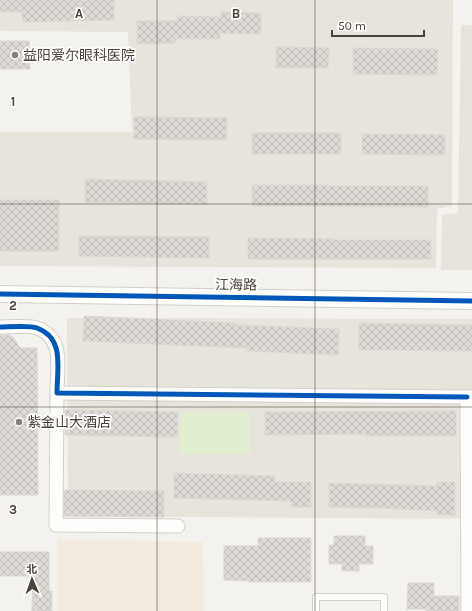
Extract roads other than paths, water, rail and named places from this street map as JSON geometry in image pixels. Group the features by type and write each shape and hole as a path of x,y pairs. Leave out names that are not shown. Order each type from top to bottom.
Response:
{"street":[{"name":"江海路","path":"0,294 472,301"},
{"path":"0,327 36,327 52,336 57,348 56,525 178,526"},
{"path":"57,393 470,397 468,611"}],"lane":[{"path":"316,611 316,597 384,597 384,611"}],"place":[{"name":"益阳爱尔眼科医院","path":"15,55"},
{"name":"紫金山大酒店","path":"19,422"}]}
